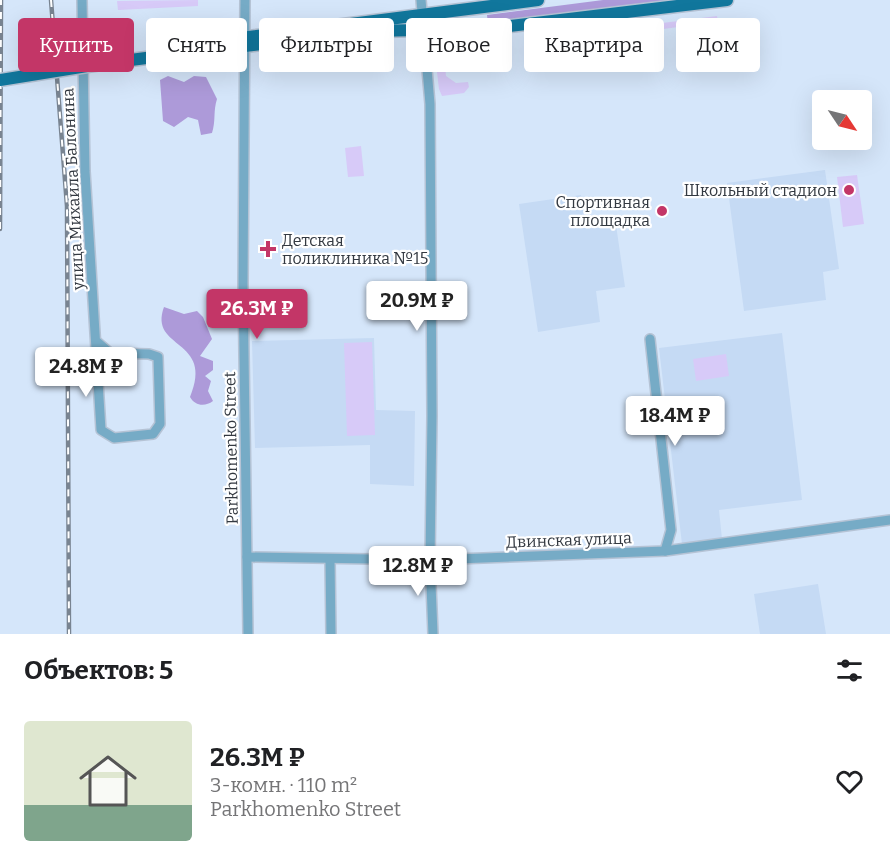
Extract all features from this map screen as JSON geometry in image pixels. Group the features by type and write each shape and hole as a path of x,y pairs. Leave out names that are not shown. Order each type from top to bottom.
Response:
{"main road":[{"path":"247,41 421,13 538,0"},
{"path":"512,26 727,0"},
{"path":"472,18 477,8"},
{"path":"247,41 406,30"},
{"path":"0,73 18,71"},
{"path":"0,80 43,72"}],"street":[{"name":"улица Михаила Балонина","path":"82,0 85,171 96,341 104,434 114,438 153,434 160,424 158,357 149,354 110,354 96,341"},
{"name":"Parkhomenko Street","path":"245,0 245,18"},
{"path":"421,0 422,18"},
{"name":"Parkhomenko Street","path":"245,72 243,284 248,634"},
{"path":"427,72 430,104 432,634"},
{"path":"650,339 671,530 665,551"},
{"name":"Двинская улица","path":"247,557 430,560 665,551 890,520"},
{"path":"330,560 331,634"}],"shaded area":[{"path":"198,0 198,6 118,10 117,1"},
{"path":"603,0 671,0 512,21 512,18 487,18 487,15"},
{"path":"676,21 676,27 664,29 664,23"},
{"path":"437,72 446,72 446,76 456,83 468,82 469,87 464,93 442,96"},
{"path":"168,76 184,82 194,76 206,77 217,99 212,133 201,135 198,120 188,117 174,127 163,121 160,80"},
{"path":"361,146 364,176 348,177 345,148"},
{"path":"825,170 839,269 823,272 826,300 744,311 727,183"},
{"name":"Школьный стадион","path":"857,175 864,224 843,227 837,177"},
{"path":"581,195 586,229 616,225 625,287 596,291 600,322 538,332 519,204"},
{"path":"164,307 184,314 197,311 203,317 212,339 200,356 213,361 213,370 205,376 211,381 208,391 213,401 210,403 197,404 190,397 195,378 194,364 189,354 165,331 162,321"},
{"path":"782,333 802,500 719,510 722,539 682,544 659,348"},
{"path":"374,338 376,410 415,411 414,486 370,484 370,445 255,448 252,341"},
{"path":"372,342 375,435 347,436 344,343"},
{"path":"726,354 729,376 696,381 693,359"},
{"path":"818,584 826,634 760,634 754,594"}],"railway":[{"path":"0,229 1,0"},
{"path":"51,0 67,206 69,634"}],"place":[{"name":"Школьный стадион","path":"849,190"},
{"name":"Спортивная площадка","path":"662,211"},
{"name":"Детская поликлиника №15","path":"268,249"}]}
